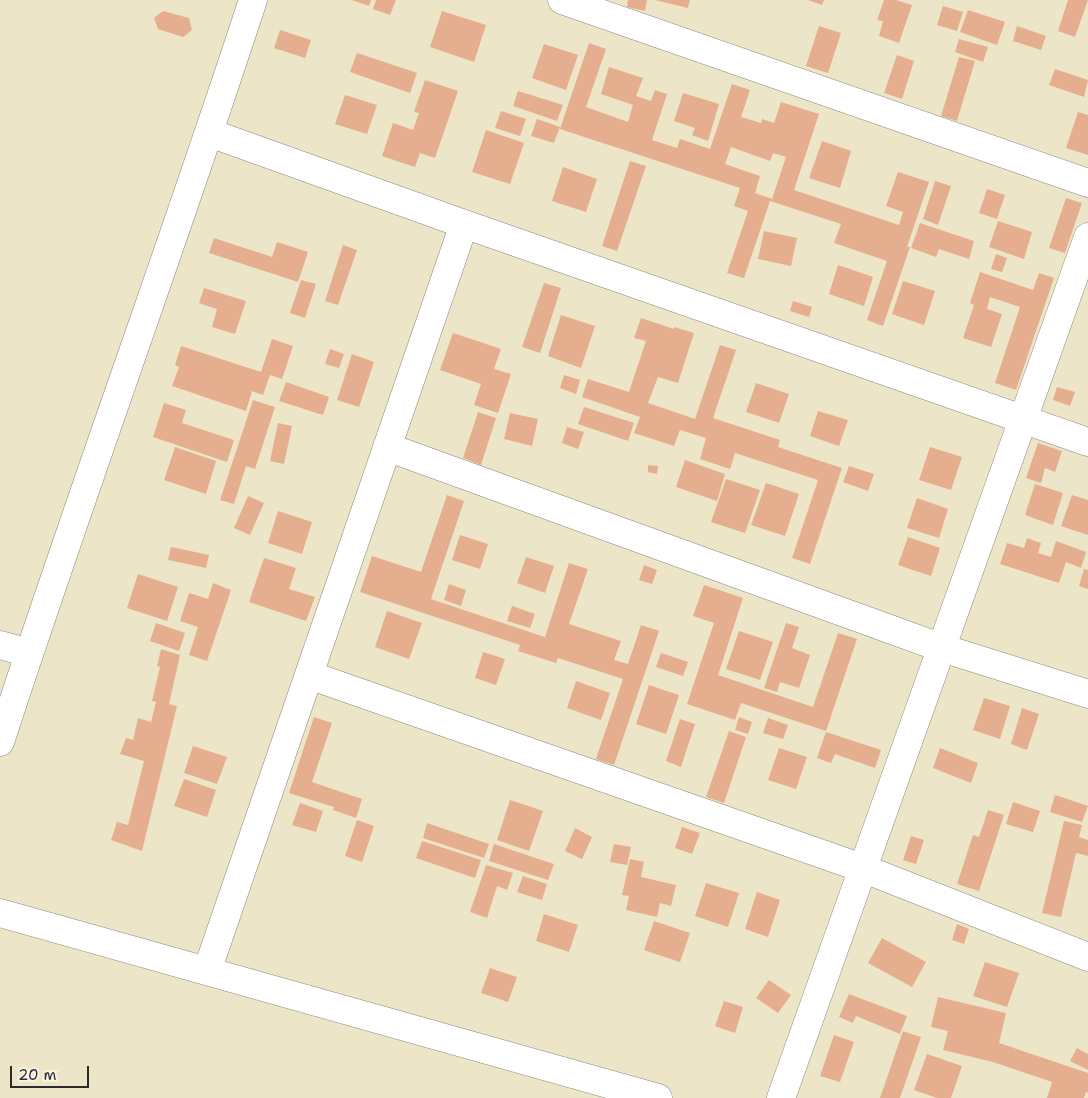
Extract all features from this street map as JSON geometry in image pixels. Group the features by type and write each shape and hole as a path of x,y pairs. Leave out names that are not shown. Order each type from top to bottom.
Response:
{"street":[{"path":"0,742 29,653 210,133 253,0"},
{"path":"562,0 1088,184"},
{"path":"210,133 464,224 1088,442"},
{"path":"207,971 464,224"},
{"path":"781,1098 862,868 1025,419 1088,237"},
{"path":"387,447 942,648 1088,694"},
{"path":"0,645 29,653"},
{"path":"308,675 862,868 1088,957"},
{"path":"0,913 658,1098"}],"building":[{"path":"352,0 371,0 369,6"},
{"path":"376,0 396,0 390,15 373,9"},
{"path":"628,0 647,0 645,11 627,7"},
{"path":"655,0 690,0 688,8"},
{"path":"808,0 824,0 822,5"},
{"path":"884,0 896,0 912,5 899,43 879,36 883,21 877,20"},
{"path":"1068,0 1088,0 1075,37 1058,31"},
{"path":"943,6 963,12 957,31 937,25"},
{"path":"968,10 1005,22 997,45 960,32"},
{"path":"163,11 189,18 192,30 183,37 158,29 154,18"},
{"path":"442,11 486,25 474,62 430,47"},
{"path":"819,26 841,33 828,73 806,66"},
{"path":"1017,26 1046,36 1041,50 1013,41"},
{"path":"280,30 311,40 305,58 274,48"},
{"path":"959,39 988,47 983,62 955,52"},
{"path":"589,43 606,49 586,107 628,122 633,105 601,94 609,67 643,78 636,96 651,101 655,90 667,94 652,140 677,148 680,139 710,149 732,84 750,90 741,117 761,123 762,119 774,123 781,102 819,114 794,190 899,225 903,212 886,206 898,172 929,182 907,247 910,247 883,326 867,320 887,261 834,243 841,224 770,201 744,278 727,273 748,211 734,206 740,188 560,129","holes":["731,147 770,161 773,153 786,157 772,199 755,193 760,176 725,164"]},
{"path":"544,44 578,55 566,90 532,78"},
{"path":"357,53 417,73 410,93 350,72"},
{"path":"897,55 914,61 902,99 884,93"},
{"path":"959,57 975,61 957,121 941,116"},
{"path":"1055,69 1088,80 1084,97 1049,85"},
{"path":"425,80 458,91 435,158 420,153 415,167 382,156 393,123 413,130 419,113 414,112"},
{"path":"518,91 563,105 557,121 513,106"},
{"path":"683,93 719,104 708,141 692,135 695,128 674,121"},
{"path":"345,95 377,105 367,134 335,124"},
{"path":"501,111 526,119 520,136 495,128"},
{"path":"1078,112 1088,115 1088,155 1066,148"},
{"path":"537,119 560,127 554,143 531,136"},
{"path":"486,130 524,143 510,184 472,172"},
{"path":"822,141 851,151 840,188 809,178"},
{"path":"630,161 646,166 617,251 602,246"},
{"path":"563,167 597,179 586,212 552,201"},
{"path":"935,181 951,186 938,225 923,219"},
{"path":"987,189 1005,195 997,219 979,213"},
{"path":"1066,198 1082,203 1065,253 1049,248"},
{"path":"998,221 1032,232 1024,259 989,247"},
{"path":"920,223 974,241 969,259 939,249 936,257 911,248"},
{"path":"764,231 797,238 791,266 758,259"},
{"path":"214,238 272,257 277,242 308,252 298,282 209,253"},
{"path":"343,245 357,250 338,305 325,301"},
{"path":"996,254 1007,258 1002,272 991,269"},
{"path":"838,265 873,277 864,306 829,294"},
{"path":"980,272 1033,290 1039,273 1054,278 1016,390 995,383 1020,307 990,297 987,309 1002,314 991,347 963,338 974,305 970,303"},
{"path":"301,280 316,284 305,318 290,313"},
{"path":"903,281 935,291 924,325 892,314"},
{"path":"544,283 561,288 540,353 522,347"},
{"path":"204,288 246,301 235,334 212,327 217,309 199,303"},
{"path":"793,301 812,307 809,317 790,311"},
{"path":"561,315 595,326 581,368 548,356"},
{"path":"641,318 674,329 674,327 694,333 678,383 658,377 648,403 695,419 720,345 736,350 713,418 780,440 778,447 842,468 810,564 792,558 818,480 735,453 730,469 700,459 706,438 680,430 674,446 634,433 640,417 582,397 588,379 629,392 646,341 634,338"},
{"path":"453,333 501,349 494,369 511,374 498,413 474,405 481,384 440,370"},
{"path":"272,339 293,346 282,379 270,375 263,395 252,391 246,411 172,386 179,367 175,365 181,346 261,372"},
{"path":"330,349 344,354 339,368 325,364"},
{"path":"352,354 374,362 359,407 337,400"},
{"path":"564,375 580,380 576,394 560,388"},
{"path":"286,382 329,397 323,415 279,401"},
{"path":"756,383 789,394 779,423 746,412"},
{"path":"1057,387 1075,392 1070,406 1053,400"},
{"path":"253,400 275,407 255,469 246,466 234,504 220,500"},
{"path":"164,403 186,410 182,423 234,440 227,462 153,437"},
{"path":"584,407 634,423 628,441 578,424"},
{"path":"818,411 848,420 839,446 810,436"},
{"path":"478,412 496,418 481,465 463,458"},
{"path":"510,413 538,419 532,446 504,439"},
{"path":"278,423 292,426 284,464 270,461"},
{"path":"567,427 584,432 578,449 562,443"},
{"path":"1038,443 1062,451 1055,472 1045,468 1041,483 1026,478"},
{"path":"175,447 216,461 206,494 164,480"},
{"path":"930,447 962,457 951,490 919,480"},
{"path":"685,460 725,474 717,501 676,487"},
{"path":"648,465 658,466 657,474 648,472"},
{"path":"849,466 874,474 868,491 843,482"},
{"path":"726,479 760,490 745,533 711,522"},
{"path":"766,483 799,494 785,536 751,525"},
{"path":"1035,484 1063,493 1053,525 1025,515"},
{"path":"447,495 464,501 431,599 545,637 569,563 588,569 569,624 621,641 614,660 628,664 641,625 659,631 614,765 596,759 623,679 558,658 556,663 518,651 520,645 360,592 372,556 421,572"},
{"path":"1072,495 1088,500 1088,535 1061,526"},
{"path":"248,496 264,503 250,535 234,528"},
{"path":"917,498 948,509 939,538 907,528"},
{"path":"278,511 312,522 302,554 268,543"},
{"path":"460,535 488,544 480,569 452,560"},
{"path":"908,537 940,548 931,576 898,565"},
{"path":"1027,538 1041,543 1038,553 1051,557 1056,541 1086,552 1081,568 1066,562 1059,583 1000,564 1007,543 1024,548"},
{"path":"171,547 209,555 206,568 168,560"},
{"path":"526,557 554,566 545,593 517,583"},
{"path":"264,558 296,568 289,589 315,597 306,621 249,602"},
{"path":"644,565 657,570 652,584 639,580"},
{"path":"1084,569 1088,570 1088,589 1079,586"},
{"path":"138,574 178,587 167,621 127,608"},
{"path":"213,583 231,590 207,661 189,655 198,627 180,621 189,593 208,599"},
{"path":"449,584 466,590 461,606 444,600"},
{"path":"704,585 743,598 718,675 813,707 838,633 857,639 826,731 741,703 735,720 687,704 714,623 693,616"},
{"path":"512,606 535,614 530,628 507,621"},
{"path":"387,611 422,623 409,659 375,647"},
{"path":"156,623 185,633 179,651 150,641"},
{"path":"786,623 799,627 792,648 810,655 799,688 780,682 777,692 764,688"},
{"path":"739,631 773,642 760,680 726,669"},
{"path":"161,649 180,655 169,704 177,706 142,851 111,840 117,822 128,825 144,761 120,754 126,738 133,740 138,718 151,722 156,702 152,701 160,667 157,666"},
{"path":"483,652 505,659 496,685 475,678"},
{"path":"661,653 688,662 683,676 656,667"},
{"path":"576,681 610,693 601,720 567,708"},
{"path":"649,685 679,695 666,734 636,724"},
{"path":"984,698 1010,706 1000,739 973,730"},
{"path":"1022,708 1039,714 1027,750 1011,744"},
{"path":"314,717 332,723 312,782 362,799 356,818 333,810 334,807 289,793"},
{"path":"739,717 752,722 748,734 735,730"},
{"path":"768,718 788,725 783,739 763,733"},
{"path":"680,719 695,724 681,767 666,761"},
{"path":"729,731 746,737 724,803 706,797"},
{"path":"826,732 881,750 875,768 835,754 831,763 817,758"},
{"path":"193,746 227,757 217,784 184,773"},
{"path":"779,748 807,757 796,789 768,780"},
{"path":"940,748 978,763 971,783 933,768"},
{"path":"184,779 216,790 207,817 174,806"},
{"path":"1055,795 1088,806 1082,822 1050,812"},
{"path":"510,800 543,811 529,851 497,840"},
{"path":"1013,802 1040,811 1033,832 1006,824"},
{"path":"300,803 323,811 316,832 292,825"},
{"path":"988,810 1004,815 979,891 957,884 973,835 979,837"},
{"path":"357,820 374,826 362,862 345,856"},
{"path":"1064,821 1082,825 1079,837 1088,840 1088,856 1076,853 1061,917 1042,913"},
{"path":"427,823 489,844 484,858 423,838"},
{"path":"682,827 700,833 692,854 675,848"},
{"path":"575,828 592,837 582,859 565,851"},
{"path":"911,836 924,840 916,864 903,860"},
{"path":"422,841 481,860 475,878 416,858"},
{"path":"494,844 554,864 548,880 489,861"},
{"path":"614,844 631,847 627,865 610,862"},
{"path":"630,859 644,862 641,877 676,885 671,906 660,903 657,917 626,910 629,896 622,895"},
{"path":"486,865 513,873 507,890 497,886 487,918 470,912"},
{"path":"523,876 547,884 542,900 517,892"},
{"path":"706,883 739,893 728,927 695,916"},
{"path":"757,892 780,900 768,937 745,929"},
{"path":"544,914 578,925 569,952 536,941"},
{"path":"654,921 690,933 680,962 644,950"},
{"path":"957,924 969,929 964,944 952,940"},
{"path":"882,938 926,962 912,987 868,963"},
{"path":"985,962 1019,973 1007,1007 973,996"},
{"path":"490,968 517,977 508,1002 481,993"},
{"path":"769,980 791,995 778,1013 756,998"},
{"path":"849,994 907,1016 900,1034 856,1016 853,1023 839,1017"},
{"path":"938,997 1006,1013 999,1043 1088,1073 1088,1093 1086,1092 1084,1098 1047,1098 1052,1082 993,1062 943,1050 948,1031 931,1027"},
{"path":"724,1001 743,1007 735,1033 715,1026"},
{"path":"903,1031 921,1037 900,1098 880,1098"},
{"path":"834,1035 854,1042 840,1082 820,1076"},
{"path":"1077,1048 1088,1054 1088,1070 1070,1061"},
{"path":"927,1054 962,1066 951,1098 937,1098 914,1090"}]}
